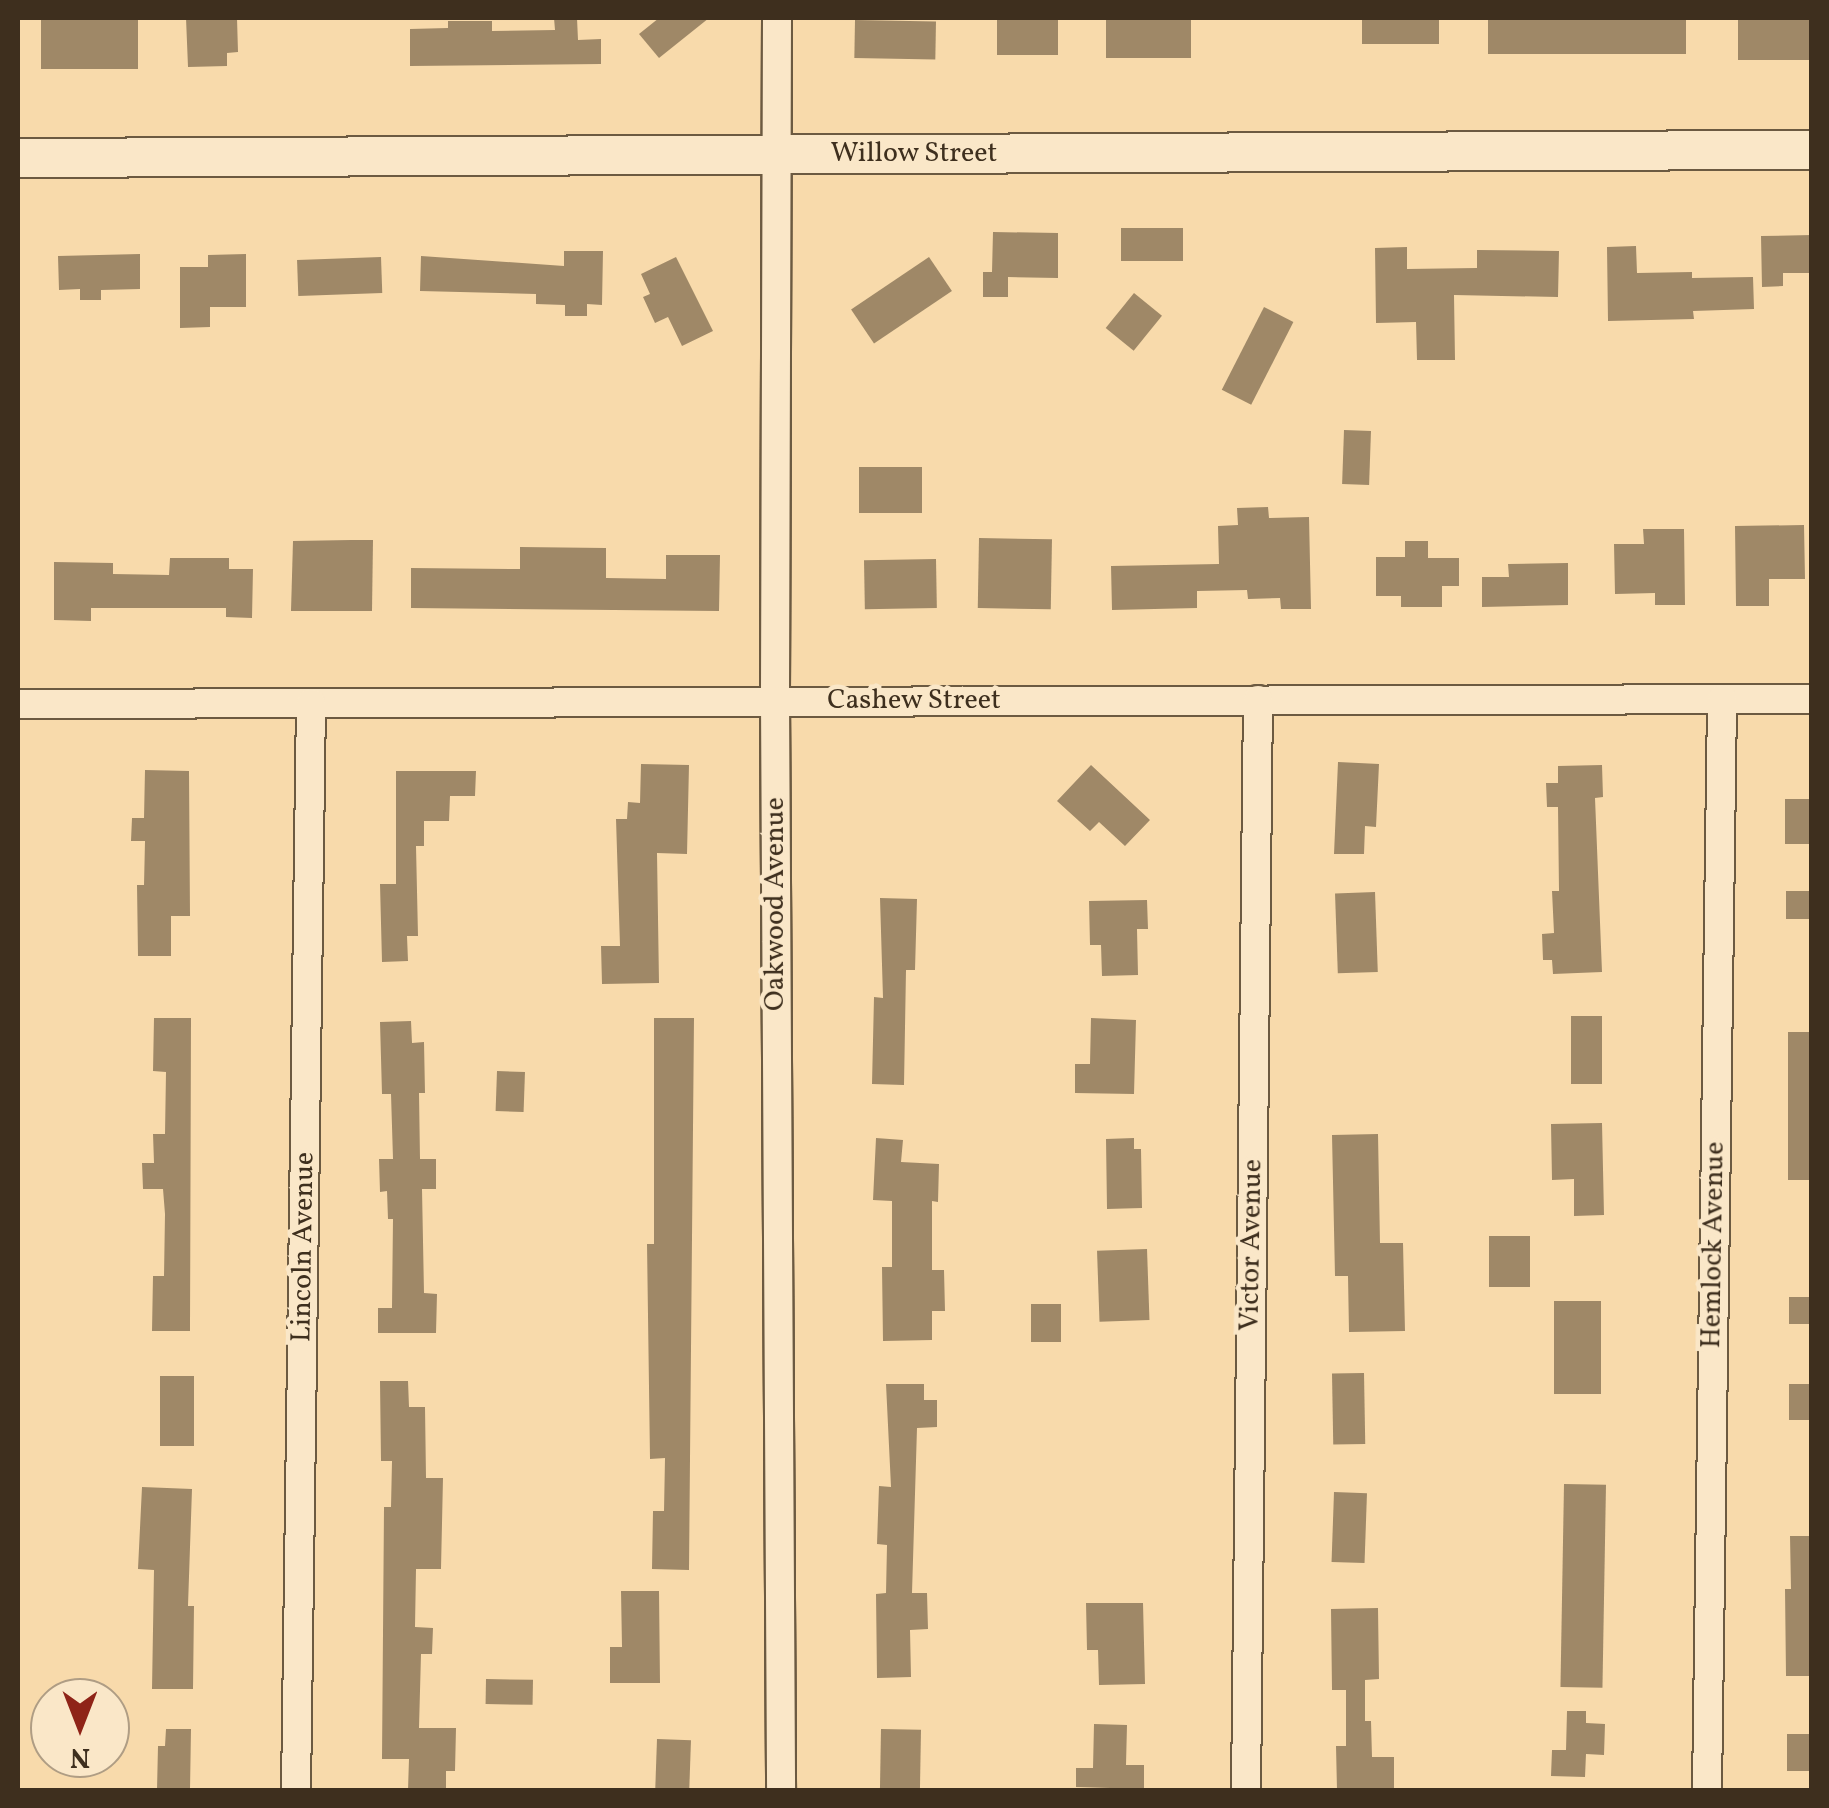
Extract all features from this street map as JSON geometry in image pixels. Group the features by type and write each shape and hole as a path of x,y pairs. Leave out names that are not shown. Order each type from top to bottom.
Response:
{"street":[{"name":"Oakwood Avenue","path":"777,18 775,702 781,1790"},
{"name":"Willow Street","path":"18,158 1812,150"},
{"name":"Hemlock Avenue","path":"1707,1790 1722,699"},
{"name":"Cashew Street","path":"18,704 1812,699"},
{"name":"Victor Avenue","path":"1246,1790 1258,700"},
{"name":"Lincoln Avenue","path":"296,1790 311,703"}],"building":[{"path":"41,18 138,18 138,69 41,69"},
{"path":"186,18 237,18 238,52 227,53 227,66 188,67"},
{"path":"554,18 577,18 578,40 601,39 601,64 410,66 410,29 448,28 448,21 492,21 492,31 555,30"},
{"path":"659,18 709,18 659,58 639,34"},
{"path":"997,18 1058,18 1058,55 997,55"},
{"path":"1106,18 1191,18 1191,58 1106,58"},
{"path":"1362,18 1439,18 1439,44 1362,44"},
{"path":"1488,18 1686,18 1686,54 1488,54"},
{"path":"1738,18 1812,18 1812,60 1738,60"},
{"path":"855,20 936,21 935,59 854,58"},
{"path":"1121,228 1183,228 1183,261 1121,261"},
{"path":"993,232 1058,233 1058,278 1008,277 1008,297 983,297 983,272 992,272"},
{"path":"1812,235 1812,273 1783,273 1783,286 1762,287 1761,236"},
{"path":"1636,246 1637,273 1692,272 1692,278 1753,277 1754,309 1693,311 1694,319 1608,321 1607,247"},
{"path":"1407,247 1407,269 1477,268 1477,250 1559,251 1558,297 1454,295 1455,360 1417,360 1416,322 1376,323 1375,248"},
{"path":"564,251 603,251 602,305 587,304 587,316 565,316 565,305 536,304 536,294 420,291 421,256 564,266"},
{"path":"140,254 140,289 101,290 101,300 80,300 80,289 59,290 58,256"},
{"path":"246,254 246,307 210,307 210,327 180,328 180,267 208,267 208,255"},
{"path":"381,257 382,293 298,296 297,260"},
{"path":"676,257 713,331 682,346 668,317 655,323 643,297 650,294 641,274"},
{"path":"929,257 952,291 874,344 851,310"},
{"path":"1134,293 1162,316 1134,351 1106,328"},
{"path":"1264,307 1293,322 1251,405 1222,390"},
{"path":"1344,430 1371,431 1369,485 1342,484"},
{"path":"859,467 922,467 922,513 859,513"},
{"path":"1268,507 1269,518 1309,517 1311,609 1281,609 1280,598 1248,599 1247,590 1197,591 1197,608 1112,610 1111,566 1219,564 1218,526 1238,525 1237,508"},
{"path":"1804,525 1805,579 1769,579 1769,606 1736,606 1735,526"},
{"path":"1643,529 1684,529 1685,605 1655,605 1655,593 1615,594 1614,544 1644,544"},
{"path":"979,538 1052,539 1051,609 978,608"},
{"path":"373,540 372,611 291,611 293,541"},
{"path":"1405,541 1428,541 1428,558 1459,558 1459,586 1442,586 1442,607 1401,607 1401,596 1376,596 1376,557 1405,557"},
{"path":"520,547 606,548 606,578 666,579 666,555 720,555 719,611 411,608 411,568 520,569"},
{"path":"170,558 229,558 229,569 253,569 252,618 226,617 226,608 91,608 91,621 54,620 54,562 113,563 113,574 169,575"},
{"path":"936,559 937,608 865,609 864,560"},
{"path":"1568,563 1568,605 1482,607 1482,577 1509,577 1508,564"},
{"path":"1338,762 1379,764 1376,827 1365,826 1364,854 1334,854"},
{"path":"641,764 689,765 687,854 657,853 659,983 602,984 601,946 620,946 616,819 627,819 628,802 640,803"},
{"path":"1091,765 1150,820 1125,846 1099,822 1090,831 1057,801"},
{"path":"1602,765 1603,797 1595,798 1602,972 1553,974 1552,960 1543,960 1542,934 1554,933 1552,891 1559,891 1558,807 1547,807 1546,783 1558,783 1558,766"},
{"path":"145,770 189,771 190,916 171,916 171,956 138,956 137,885 144,885 145,841 131,841 132,818 144,818"},
{"path":"396,771 476,771 475,796 450,796 449,821 424,821 424,846 416,846 418,936 407,936 408,961 382,962 380,884 396,884"},
{"path":"1785,799 1812,799 1812,844 1785,844"},
{"path":"1786,891 1812,891 1812,919 1786,919"},
{"path":"1375,892 1378,972 1338,973 1335,893"},
{"path":"880,898 917,899 915,970 906,970 904,1085 872,1084 874,997 883,998"},
{"path":"1147,900 1148,929 1137,929 1138,975 1102,976 1101,945 1090,945 1089,901"},
{"path":"1571,1016 1602,1016 1602,1084 1571,1084"},
{"path":"154,1018 191,1018 190,1331 152,1331 153,1276 164,1276 165,1214 163,1189 143,1189 142,1163 154,1163 153,1134 165,1134 166,1072 153,1071"},
{"path":"654,1018 694,1018 689,1570 652,1569 653,1511 664,1511 665,1458 650,1459 647,1244 654,1244"},
{"path":"1091,1018 1136,1020 1134,1094 1075,1093 1075,1064 1090,1064"},
{"path":"411,1021 412,1043 424,1042 425,1093 419,1093 420,1159 436,1159 436,1189 422,1189 424,1293 437,1294 436,1333 378,1333 378,1308 392,1308 393,1219 388,1219 387,1191 380,1192 379,1159 393,1159 391,1094 382,1094 380,1022"},
{"path":"1788,1032 1812,1032 1812,1180 1788,1180"},
{"path":"497,1071 525,1072 524,1112 496,1111"},
{"path":"1602,1123 1604,1215 1574,1216 1574,1179 1552,1180 1551,1124"},
{"path":"1378,1134 1380,1243 1403,1243 1405,1331 1349,1332 1348,1276 1335,1276 1332,1135"},
{"path":"876,1138 903,1140 901,1162 939,1164 938,1202 932,1201 932,1270 944,1270 945,1311 932,1311 932,1340 883,1341 882,1267 892,1267 892,1201 873,1200"},
{"path":"1134,1138 1134,1149 1141,1149 1142,1208 1107,1209 1106,1139"},
{"path":"1489,1236 1530,1236 1530,1287 1489,1287"},
{"path":"1147,1249 1149,1320 1100,1322 1097,1251"},
{"path":"1789,1297 1812,1297 1812,1324 1789,1324"},
{"path":"1554,1301 1601,1301 1601,1394 1554,1394"},
{"path":"1031,1304 1061,1304 1061,1342 1031,1342"},
{"path":"1364,1373 1365,1444 1333,1445 1332,1374"},
{"path":"160,1376 194,1376 194,1446 160,1446"},
{"path":"380,1381 408,1381 409,1407 425,1407 426,1478 443,1478 441,1569 416,1569 415,1627 433,1628 432,1654 421,1654 419,1728 456,1728 455,1771 446,1771 446,1790 408,1790 409,1759 382,1759 384,1507 391,1507 392,1461 381,1461"},
{"path":"886,1384 924,1384 924,1400 937,1400 937,1427 917,1428 912,1593 927,1593 928,1629 910,1630 911,1677 877,1678 876,1594 886,1593 887,1545 877,1544 879,1486 891,1487"},
{"path":"1789,1384 1812,1384 1812,1420 1789,1420"},
{"path":"1564,1484 1606,1485 1602,1688 1560,1687"},
{"path":"142,1487 192,1489 188,1606 194,1606 193,1689 152,1689 154,1570 138,1569"},
{"path":"1334,1492 1367,1493 1365,1563 1332,1562"},
{"path":"1790,1536 1812,1536 1812,1676 1786,1676 1785,1589 1791,1589"},
{"path":"621,1591 659,1591 660,1683 610,1683 610,1647 622,1647"},
{"path":"1086,1603 1143,1603 1145,1684 1099,1685 1098,1650 1087,1650"},
{"path":"1378,1608 1379,1679 1365,1680 1365,1721 1371,1721 1372,1757 1394,1757 1394,1788 1337,1790 1336,1746 1346,1746 1346,1690 1332,1690 1331,1609"},
{"path":"486,1679 533,1680 533,1705 486,1704"},
{"path":"1567,1711 1586,1711 1586,1723 1605,1724 1604,1755 1586,1754 1585,1777 1551,1776 1552,1750 1566,1750"},
{"path":"1094,1724 1127,1725 1126,1765 1144,1765 1144,1789 1076,1787 1076,1768 1093,1768"},
{"path":"166,1729 191,1729 190,1790 157,1790 158,1746 165,1746"},
{"path":"881,1729 921,1730 920,1790 880,1790"},
{"path":"1787,1734 1812,1734 1812,1771 1787,1771"},
{"path":"657,1739 691,1740 689,1790 655,1790"}]}
